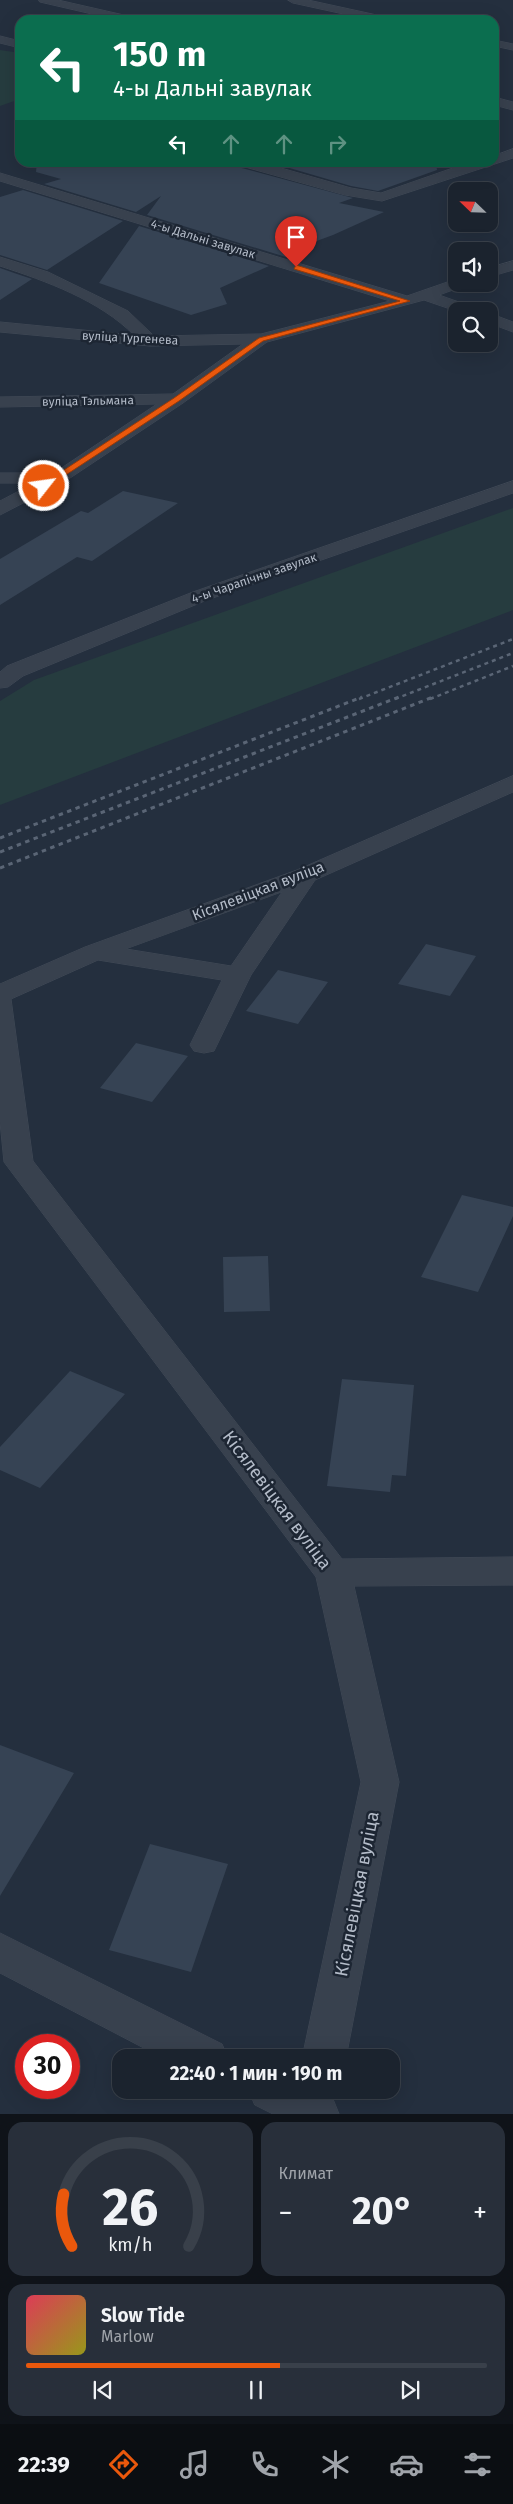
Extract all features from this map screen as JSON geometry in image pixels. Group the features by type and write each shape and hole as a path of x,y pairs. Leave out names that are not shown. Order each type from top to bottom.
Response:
{"street":[{"path":"44,0 110,15"},
{"path":"293,0 363,15"},
{"path":"0,40 15,44"},
{"path":"499,44 513,47"},
{"path":"499,102 513,106"},
{"path":"499,158 513,153"},
{"path":"499,161 513,162"},
{"path":"261,167 350,192 382,197 470,167"},
{"name":"4-ы Дальні завулак","path":"0,178 407,301"},
{"path":"0,261 43,275 122,314 150,341"},
{"path":"498,270 513,265"},
{"path":"0,510 58,478 177,399 261,339 407,301 448,287"},
{"path":"424,295 448,303"},
{"path":"498,321 513,327"},
{"name":"вуліца Тургенева","path":"0,327 150,341 261,339"},
{"name":"вуліца Тэльмана","path":"0,402 177,399"},
{"path":"0,478 58,478"},
{"name":"4-ы Чарапічны завулак","path":"0,682 15,671 200,596 513,487"},
{"name":"Кісялевіцкая вуліца","path":"0,994 94,952 306,875 513,783"},
{"path":"204,1045 238,975 306,875"},
{"path":"94,952 238,975"},
{"name":"Кісялевіцкая вуліца","path":"0,1002 19,1162 333,1573 380,1782 326,2049"},
{"path":"333,1573 513,1571"},
{"path":"0,1952 189,2049"},
{"path":"298,2099 316,2105"}],"green space":[{"path":"0,50 15,52 15,101 0,106"},
{"path":"513,508 513,610 0,805 0,701 34,680"}],"building":[{"path":"36,167 238,167 353,198 339,203 384,212 303,246 307,248 286,257 147,215 161,196 136,212 44,184 61,179 36,172"},
{"path":"286,167 437,167 437,170 378,191 351,186"},
{"path":"23,190 123,221 47,270 0,255 0,197"},
{"path":"139,226 269,266 220,288 227,304 191,315 99,283"},
{"path":"0,268 17,274 32,279 0,300"},
{"path":"123,491 178,503 92,561 77,557 0,605 0,559 81,511 88,513"},
{"path":"426,944 476,956 450,996 398,984"},
{"path":"278,970 328,982 298,1024 246,1011"},
{"path":"136,1043 188,1056 152,1102 100,1088"},
{"path":"462,1195 513,1207 513,1216 478,1292 421,1277"},
{"path":"268,1256 270,1311 224,1312 223,1257"},
{"path":"70,1371 125,1394 40,1488 0,1470 0,1447"},
{"path":"342,1379 414,1385 406,1476 392,1475 390,1492 327,1486"},
{"path":"0,1745 74,1773 0,1896"},
{"path":"150,1844 228,1864 191,1972 109,1950"}],"railway":[{"path":"359,699 513,639"},
{"path":"395,699 513,653"},
{"path":"430,699 513,666"},
{"path":"0,838 362,697"},
{"path":"0,852 399,697"},
{"path":"0,868 433,697"}],"route":[{"path":"44,486 177,399 261,339 407,301 296,267"}]}
